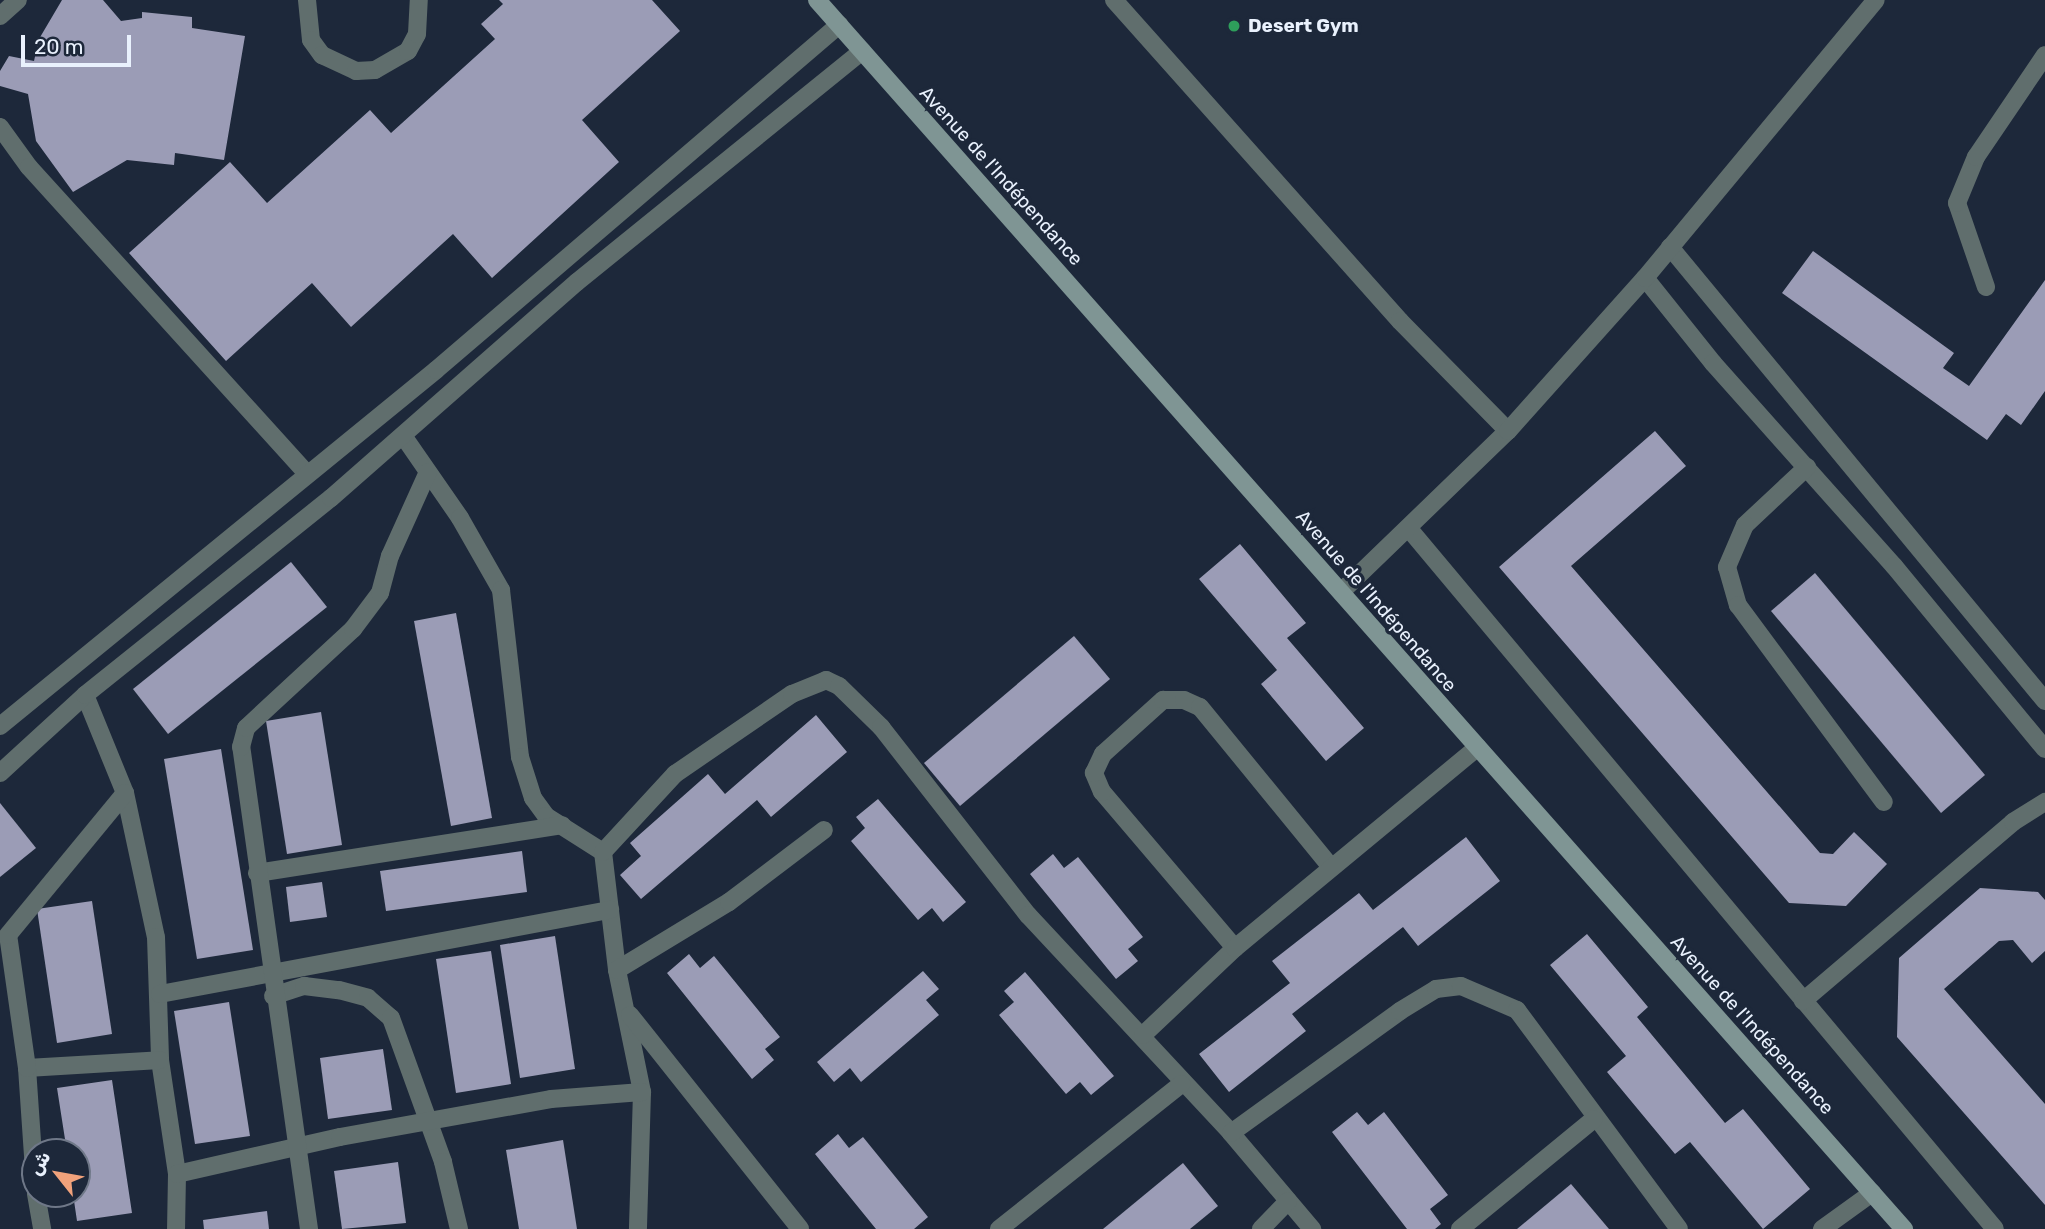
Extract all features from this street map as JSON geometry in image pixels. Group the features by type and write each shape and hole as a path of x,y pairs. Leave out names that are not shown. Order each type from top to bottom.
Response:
{"main road":[{"name":"Avenue de l'Indépendance","path":"817,0 1904,1229"}],"street":[{"path":"0,16 18,0"},
{"path":"306,0 311,40 322,55 356,71 375,70 408,51 417,34 419,0"},
{"path":"1114,0 1400,321 1508,431"},
{"path":"1341,592 1410,530 1508,431 1645,278 1876,0"},
{"path":"0,726 653,188 839,25"},
{"path":"0,773 85,695 404,437 577,282 862,51"},
{"path":"1986,287 1957,203 1976,157 2045,55"},
{"path":"0,127 29,167 307,474"},
{"path":"1670,247 2045,701"},
{"path":"1645,278 1713,363 1807,467 2045,749"},
{"path":"404,437 501,590 520,757 533,798 546,816 603,852"},
{"path":"1807,467 1745,525 1727,566 1738,605 1884,802"},
{"path":"309,1229 273,996 241,747 246,728 353,629 380,593 390,556 428,472"},
{"path":"1410,530 1995,1229"},
{"path":"638,1229 642,1092 617,970 603,852 675,774 792,695 826,680 839,685 881,727 1028,915 1143,1035 1181,1084 1231,1133 1312,1229"},
{"path":"85,695 125,793 156,937 160,994 160,1060 177,1174 176,1229"},
{"path":"1235,948 1102,792 1094,773 1102,754 1163,700 1184,700 1200,707 1331,867"},
{"path":"1143,1035 1235,948 1478,747"},
{"path":"32,1138 27,1068 8,935 125,793"},
{"path":"1803,1001 2013,822 2045,802"},
{"path":"257,873 562,825"},
{"path":"617,970 729,902 824,830"},
{"path":"160,994 610,910"},
{"path":"273,996 304,986 368,998 391,1018 425,1122 443,1162 459,1229"},
{"path":"1231,1133 1401,1011 1436,989 1461,986 1517,1010 1594,1119 1679,1229"},
{"path":"626,1009 800,1229"},
{"path":"27,1068 160,1060"},
{"path":"999,1229 1181,1084"},
{"path":"177,1174 298,1147 551,1099 642,1092"},
{"path":"1460,1229 1594,1119"},
{"path":"1822,1229 1872,1193"},
{"path":"1261,1229 1288,1201"},
{"path":"38,1208 42,1229"}],"building":[{"path":"62,0 103,0 121,21 142,18 142,12 192,17 192,28 245,36 224,160 175,153 174,165 127,160 73,192 36,141 28,94 0,86 0,71 9,56 34,61 39,39"},
{"path":"499,0 652,0 680,31 582,120 619,162 492,278 453,234 351,327 312,283 226,361 129,253 230,162 267,203 370,110 391,133 495,39 481,24 503,4"},
{"path":"1813,251 1954,353 1943,368 1969,386 2045,280 2045,391 2021,425 2006,414 1987,440 1782,293"},
{"path":"1655,431 1686,466 1571,566 1820,853 1833,854 1854,832 1887,864 1846,906 1789,903 1499,567"},
{"path":"1240,544 1306,623 1287,638 1364,728 1326,761 1261,684 1277,670 1199,579"},
{"path":"291,562 327,607 168,734 133,689"},
{"path":"1815,573 1985,775 1941,813 1771,611"},
{"path":"456,613 492,818 451,826 414,621"},
{"path":"1074,636 1110,679 960,806 924,763"},
{"path":"321,712 342,845 287,854 266,721"},
{"path":"816,715 847,752 771,817 757,800 641,899 620,875 641,856 630,843 708,774 725,794"},
{"path":"221,749 253,950 197,959 164,759"},
{"path":"878,799 966,902 943,922 932,908 918,920 851,841 865,828 856,817"},
{"path":"0,803 36,848 0,877"},
{"path":"1466,837 1500,881 1418,946 1403,927 1292,1014 1306,1031 1229,1092 1199,1054 1290,983 1272,961 1359,893 1373,910"},
{"path":"522,851 527,892 386,911 380,871"},
{"path":"1053,854 1064,868 1078,857 1143,937 1128,949 1138,961 1116,979 1030,874"},
{"path":"322,882 327,917 290,922 286,887"},
{"path":"1980,888 2038,892 2045,900 2045,951 2032,963 2013,940 1999,941 1944,989 2045,1104 2045,1205 1897,1037 1899,958"},
{"path":"92,901 112,1034 57,1043 37,909"},
{"path":"1587,934 1648,1007 1637,1017 1725,1123 1743,1109 1810,1189 1763,1229 1690,1142 1675,1154 1607,1072 1626,1056 1550,965"},
{"path":"555,936 575,1069 520,1078 500,945"},
{"path":"491,951 511,1084 456,1093 436,959"},
{"path":"689,954 700,968 714,956 780,1037 765,1049 774,1060 752,1079 667,973"},
{"path":"923,971 939,989 926,1000 939,1015 861,1082 850,1068 834,1082 817,1062"},
{"path":"1025,972 1114,1076 1091,1095 1080,1082 1066,1094 999,1015 1014,1002 1004,991"},
{"path":"229,1002 250,1136 195,1144 174,1011"},
{"path":"383,1049 392,1110 328,1119 320,1058"},
{"path":"112,1080 132,1213 77,1221 75,1208 91,1208 91,1138 65,1138 57,1088"},
{"path":"1357,1112 1368,1125 1384,1112 1448,1195 1430,1209 1441,1224 1435,1229 1407,1229 1332,1132"},
{"path":"838,1134 849,1148 863,1137 928,1217 914,1229 876,1229 815,1154"},
{"path":"563,1140 577,1229 519,1229 506,1150"},
{"path":"398,1162 406,1223 342,1229 334,1171"},
{"path":"1183,1163 1218,1206 1190,1229 1103,1229"},
{"path":"1571,1184 1609,1229 1517,1229"},
{"path":"267,1211 269,1229 204,1229 203,1220"}],"place":[{"name":"Desert Gym","path":"1234,26"}]}
